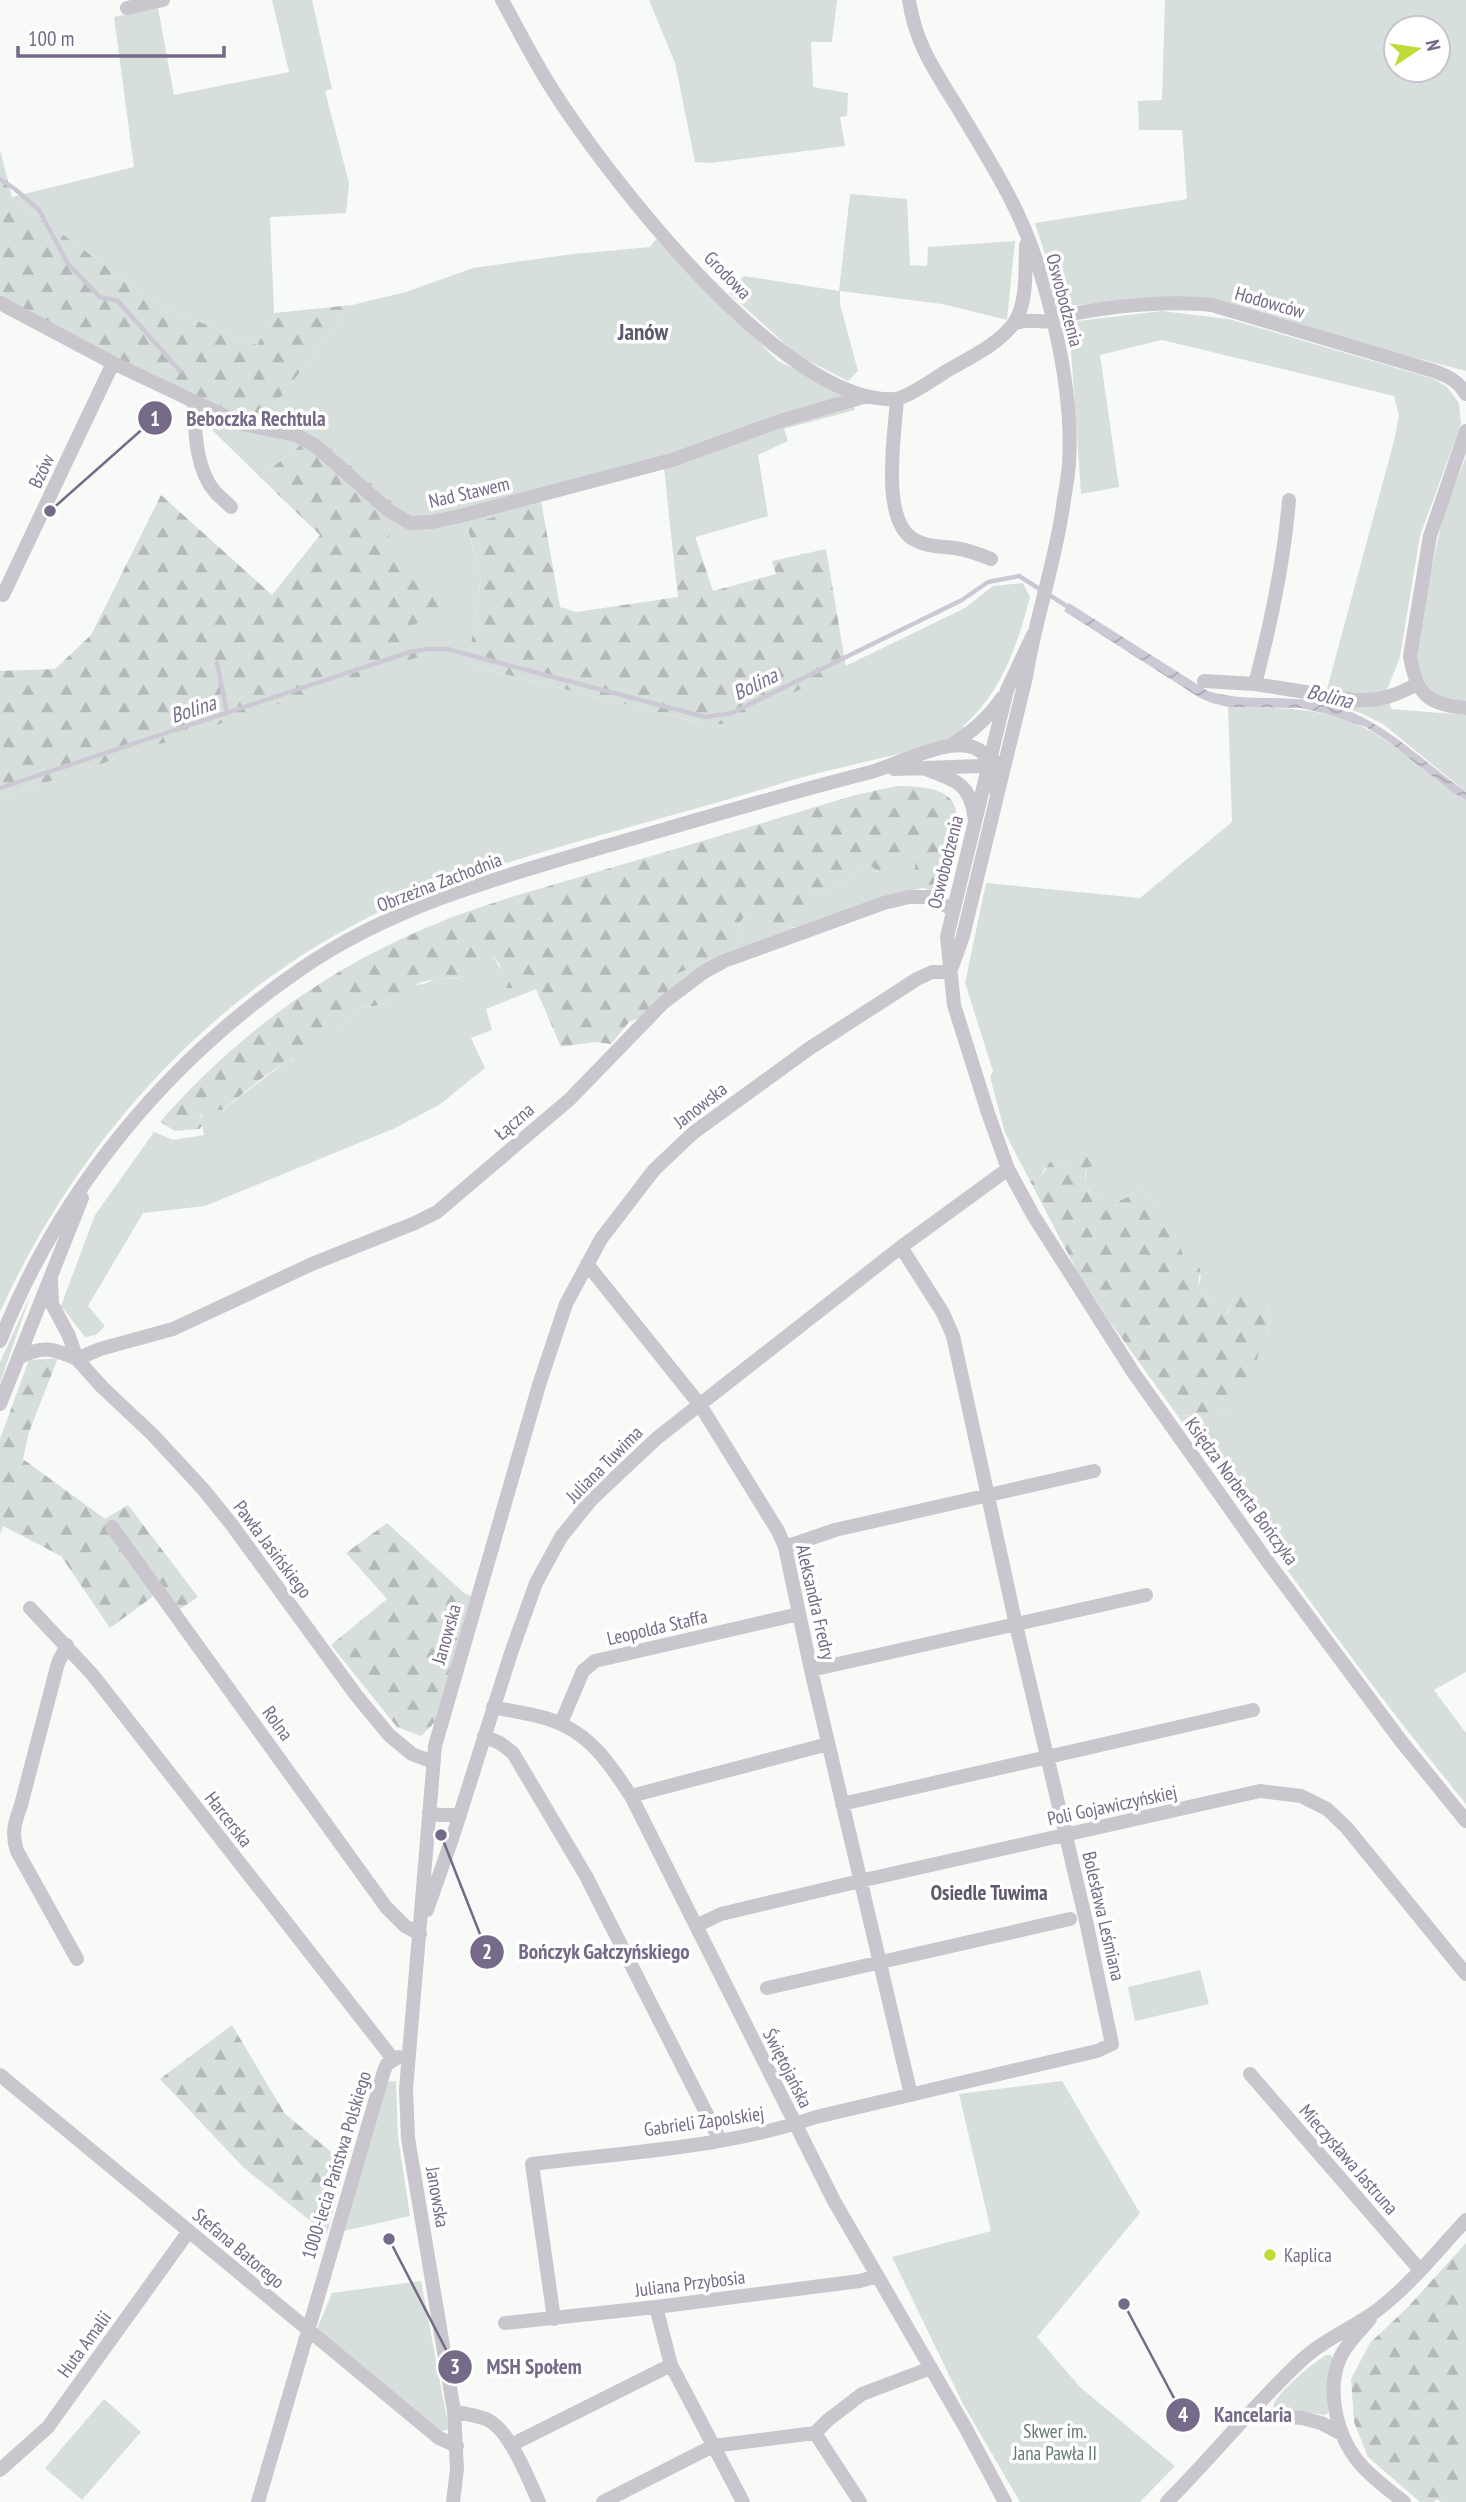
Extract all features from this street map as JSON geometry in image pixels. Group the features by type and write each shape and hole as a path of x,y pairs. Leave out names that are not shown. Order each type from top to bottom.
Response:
{"street":[{"path":"127,8 163,0"},
{"name":"Grodowa","path":"502,0 552,90 595,152 650,221 759,334 795,361 818,374 867,397 897,399"},
{"name":"Oswobodzenia","path":"909,0 918,39 993,166 1027,237 1052,321 1067,402 1069,464 1063,510 1010,744 963,936 950,972"},
{"path":"1020,321 1027,237"},
{"path":"991,558 955,548 929,545 912,538 901,529 893,492 892,464 897,399 998,340 1046,298 1043,295 1035,295 1022,301"},
{"name":"Hodowców","path":"1052,321 1071,314 1154,304 1187,302 1212,305 1434,371 1449,377 1460,385 1466,394"},
{"name":"Nad Stawem","path":"0,303 113,363 242,424 296,435 316,446 389,511 410,523 460,516 672,460 780,421 867,397"},
{"path":"1020,321 1052,321"},
{"name":"Bzów","path":"3,595 113,363"},
{"path":"194,401 195,434 201,463 214,491 231,507"},
{"path":"1466,431 1430,536 1410,656 1417,684 1424,695 1434,703 1466,708"},
{"path":"1255,684 1270,626 1286,542 1289,500"},
{"name":"Oswobodzenia","path":"949,746 966,736 995,709 1033,635"},
{"path":"1204,681 1255,684 1371,701 1400,694 1417,684"},
{"name":"Oswobodzenia","path":"1007,690 947,937 954,1005 988,1113 1009,1169"},
{"path":"949,746 971,746 984,754 989,762 998,758 1010,744"},
{"name":"Obrzeżna Zachodnia","path":"0,1341 51,1233 143,1107 181,1066 234,1018 304,966 422,905 511,874 882,769 949,746"},
{"name":"Oswobodzenia","path":"989,762 995,773 997,796"},
{"name":"Obrzeżna Zachodnia","path":"882,769 981,766 989,762"},
{"name":"Obrzeżna Zachodnia","path":"925,769 954,780 965,788 972,800 975,820"},
{"name":"Łączna","path":"77,1359 100,1349 173,1329 269,1283 437,1212 570,1099 663,1003 704,972 741,954 884,903 909,897 931,897 953,910"},
{"name":"Janowska","path":"453,2502 457,2446 408,2138 406,2101 409,2057 435,1746 539,1385 566,1304 587,1264 601,1239 654,1170 693,1133 810,1048 917,979 932,972 950,972"},
{"name":"Juliana Tuwima","path":"420,1931 536,1583 561,1537 591,1500 657,1438 901,1247 1009,1169"},
{"name":"Księdza Norberta Bończyka","path":"1009,1169 1055,1252 1133,1372 1401,1741 1466,1821"},
{"name":"Obrzeżna Zachodnia","path":"0,1404 92,1174"},
{"name":"Bolesława Leśmiana","path":"901,1247 943,1313 953,1336 1112,2043"},
{"name":"Aleksandra Fredry","path":"587,1264 699,1405 778,1531 785,1547 828,1744 911,2095"},
{"name":"Pawła Jasińskiego","path":"51,1279 52,1304 69,1336 77,1359 203,1489 356,1695 389,1735 412,1754 433,1762"},
{"path":"18,1358 36,1349 55,1349 77,1359"},
{"path":"785,1547 835,1530 1094,1471"},
{"name":"Rolna","path":"112,1527 386,1907 405,1926 420,1931"},
{"path":"811,1670 1146,1595"},
{"name":"Harcerska","path":"30,1608 92,1674 393,2059"},
{"name":"Leopolda Staffa","path":"561,1723 583,1671 595,1661 799,1614"},
{"path":"67,1645 58,1663 13,1838 17,1851 77,1959"},
{"name":"Świętojańska","path":"494,1707 561,1723 581,1735 597,1749 631,1796 834,2201 1005,2502"},
{"path":"842,1804 1253,1710"},
{"path":"484,1736 513,1753 586,1876 720,2140"},
{"path":"631,1796 828,1744"},
{"name":"Poli Gojawiczyńskiej","path":"696,1926 721,1914 860,1881 1244,1794 1272,1791 1301,1796 1327,1810 1346,1827 1466,1974"},
{"path":"429,1812 460,1815"},
{"path":"766,1988 1070,1919"},
{"name":"Gabrieli Zapolskiej","path":"554,2319 532,2164 720,2140 776,2130 816,2117 1097,2051 1112,2043"},
{"name":"1000-lecia Państwa Polskiego","path":"259,2500 384,2071 393,2059 409,2057"},
{"name":"Mieczysława Jastruna","path":"1250,2074 1420,2270"},
{"name":"Stefana Batorego","path":"0,2075 307,2331 439,2438 457,2446"},
{"path":"1403,2502 1361,2465 1342,2434 1334,2406 1334,2379 1340,2357 1378,2310 1466,2220"},
{"name":"Huta Amalii","path":"0,2470 48,2427 189,2231"},
{"name":"Juliana Przybosia","path":"505,2323 656,2307 860,2281 877,2276"},
{"path":"656,2307 671,2365 743,2502"},
{"path":"1167,2502 1306,2356 1324,2342 1378,2310"},
{"path":"511,2445 544,2431 671,2365"},
{"path":"603,2502 713,2446 816,2433 862,2393 931,2368"},
{"path":"453,2411 487,2419 500,2429 540,2502"},
{"path":"1249,2414 1302,2418 1321,2423 1342,2434"},
{"path":"816,2433 860,2502"},
{"path":"259,2500 274,2502"}],"green space":[{"path":"272,0 312,0 332,89 325,91 349,183 346,213 270,217 274,313 257,345 160,306 12,197 134,167 114,17 158,8 174,95 289,72"},
{"path":"649,0 837,0 832,42 811,42 813,87 848,93 847,116 840,117 845,146 710,163 695,162 675,63"},
{"path":"1165,0 1466,0 1466,371 1332,336 1229,304 1108,302 1062,307 1035,223 1187,199 1182,130 1139,130 1138,101 1162,100"},
{"path":"0,150 12,197 160,306 257,345 274,313 352,305 266,416 187,406 0,308"},
{"path":"850,194 907,199 910,265 927,266 928,247 1015,241 1007,320 942,304 840,291 840,304 858,371 848,381 797,355 729,293 744,276 839,291"},
{"path":"656,239 778,361 852,396 855,410 784,429 788,441 758,455 768,516 672,544 664,467 541,501 467,527 481,577 468,665 704,724 726,724 965,608 993,586 1023,583 1030,597 1014,650 998,684 963,726 965,730 940,744 803,777 490,868 375,914 306,953 241,999 182,1052 127,1110 79,1173 36,1241 0,1312 0,798 417,656 389,540 315,434 260,477 208,426 232,412 266,416 352,305 406,292 473,268 573,254 650,247"},
{"path":"1162,311 1229,319 1434,379 1447,387 1459,403 1461,424 1420,536 1400,657 1387,690 1391,709 1466,715 1466,792 1383,724 1324,700 1394,441 1399,415 1394,396 1162,340 1100,355 1119,487 1081,494 1069,322"},
{"path":"315,434 393,503 389,540 450,601 411,627 418,657 0,798 0,671 55,669 91,635 161,495 272,595 320,535 260,477"},
{"path":"1466,457 1466,703 1442,699 1429,689 1416,656 1444,511"},
{"path":"541,501 560,607 576,612 678,597 672,544 695,536 713,591 776,574 772,561 826,549 846,667 736,721 704,724 468,665 481,577 467,526"},
{"path":"1228,707 1306,711 1344,719 1362,726 1390,743 1466,800 1466,1672 1434,1690 1466,1733 1466,1804 1354,1661 1177,1415 1208,1417 1224,1413 1250,1387 1271,1318 1267,1305 1234,1297 1226,1315 1220,1313 1198,1289 1201,1276 1184,1260 1176,1237 1168,1230 1163,1218 1165,1209 1141,1188 1118,1200 1092,1195 1085,1182 1087,1168 1078,1160 1070,1164 1057,1161 1044,1169 1040,1178 1030,1181 1005,1133 990,1077 993,1071 965,983 986,883 1140,898 1232,822"},
{"path":"897,786 922,787 940,792 950,799 956,809 954,837 943,876 933,885 917,883 913,876 917,857 913,856 905,862 902,871 893,877 884,877 871,866 860,865 825,897 815,893 810,898 810,915 805,927 786,926 757,916 745,916 740,922 737,947 674,975 667,992 639,1018 629,1022 611,1044 595,1042 561,1047 536,989 505,987 500,965 493,956 479,969 468,974 416,984 388,1004 358,1008 338,1030 311,1040 307,1044 307,1052 282,1064 222,1110 212,1104 210,1109 213,1115 209,1118 202,1114 198,1121 202,1126 199,1129 175,1131 160,1122 191,1088 260,1026 336,974 418,931 519,895 855,795"},
{"path":"913,856 939,881 943,876 939,893 923,888 895,894 666,992 674,975 737,947 740,922 745,916 755,914 770,922 794,928 810,915 810,898 815,893 825,897 860,865 871,866 877,872"},
{"path":"493,956 512,989 536,989 486,1009 492,1030 471,1038 485,1068 439,1105 393,1129 205,1206 143,1213 88,1306 105,1326 96,1335 85,1337 61,1306 95,1215 154,1132 173,1140 204,1135 198,1121 212,1104 223,1110 285,1062 293,1060 311,1039 338,1030 358,1008 388,1004 399,992 412,985 435,979 456,979 477,970"},
{"path":"1087,1154 1094,1156 1095,1165 1087,1168 1085,1176 1092,1195 1118,1200 1141,1188 1165,1209 1165,1221 1178,1241 1184,1260 1195,1262 1200,1269 1198,1289 1220,1313 1227,1314 1234,1297 1243,1292 1253,1293 1267,1305 1271,1318 1260,1347 1251,1387 1224,1413 1208,1417 1177,1415 1078,1273 1030,1181 1040,1178 1050,1162 1070,1164"},
{"path":"31,1294 0,1383 0,1362"},
{"path":"58,1358 29,1432 23,1459 105,1519 128,1505 198,1597 177,1611 163,1589 110,1628 61,1556 3,1526 0,1534 0,1439 29,1360"},
{"path":"387,1523 464,1593 471,1596 435,1722 421,1736 397,1727 331,1645 387,1599 346,1553"},
{"path":"1200,1970 1209,2004 1135,2021 1128,1987"},
{"path":"232,2025 285,2114 346,2164 327,2234 244,2168 160,2079"},
{"path":"396,2081 398,2137 410,2216 344,2231 385,2086 388,2082"},
{"name":"Skwer im. Jana Pawła II","path":"1062,2081 1140,2213 1037,2337 1080,2387 1175,2466 1140,2502 1020,2502 963,2404 892,2257 991,2231 959,2094"},
{"path":"1466,2243 1466,2502 1441,2502 1437,2499 1434,2502 1420,2502 1368,2457 1354,2422 1351,2379 1370,2343 1407,2308"},
{"path":"421,2281 449,2429 442,2431 317,2329 332,2293"},
{"path":"1326,2355 1331,2355 1334,2360 1328,2413 1325,2415 1273,2408 1286,2388"},
{"path":"104,2399 141,2432 82,2500 45,2468"}],"water":[{"path":"1069,603 1208,691 1234,696 1315,701 1358,715 1395,737 1466,792 1466,800 1366,727 1301,708 1228,707 1200,698 1064,611"}],"waterway":[{"path":"0,179 39,210 68,264 100,297 118,301 180,371"},
{"name":"Bolina","path":"0,788 410,652 447,649 705,717 732,713 962,600 988,582 1019,576 1070,608"},
{"path":"217,663 227,713"}],"place":[{"name":"Beboczka Rechtula","path":"50,511"},
{"name":"Bończyk Gałczyńskiego","path":"441,1835"},
{"name":"MSH Społem","path":"389,2239"},
{"name":"Kaplica","path":"1270,2255"},
{"name":"Kancelaria","path":"1124,2304"}],"district":[{"name":"Janów","path":"643,331"},
{"name":"Osiedle Tuwima","path":"989,1892"}]}
